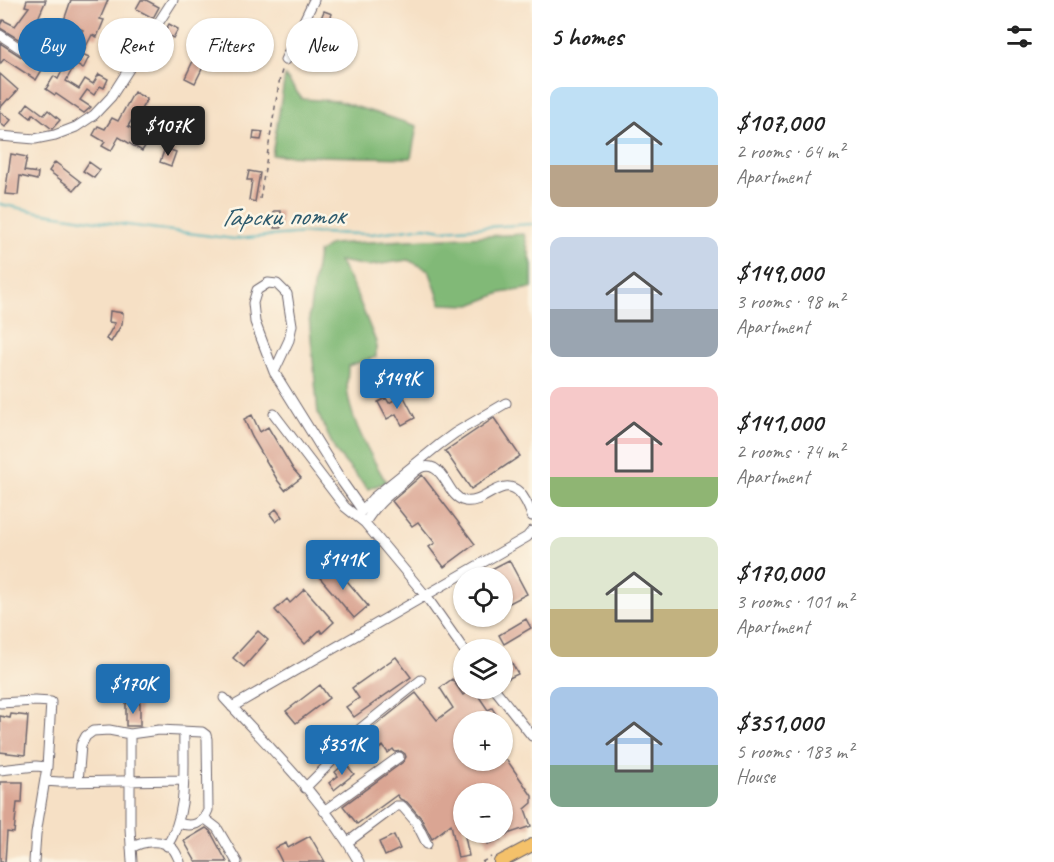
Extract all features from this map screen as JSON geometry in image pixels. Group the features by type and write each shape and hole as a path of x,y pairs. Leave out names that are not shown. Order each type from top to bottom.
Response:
{"main road":[{"path":"500,862 532,845"},
{"path":"518,862 532,855"}],"street":[{"path":"0,136 35,140 76,127 94,115 111,97 173,0"},
{"path":"285,60 314,0"},
{"path":"0,35 18,47"},
{"path":"274,372 289,340 292,325 287,294 277,284 268,283 257,290 253,303 255,322 274,372 343,483 365,523 426,596 456,639"},
{"path":"274,414 351,514 360,513 374,498 455,433 506,403"},
{"path":"365,523 382,501 420,468 428,467 434,468 457,498 465,501 478,500 501,488 512,486 523,496 532,516"},
{"path":"232,707 527,537 532,531"},
{"path":"306,788 360,728 421,680"},
{"path":"224,698 306,788 348,842 359,862"},
{"path":"503,699 532,736"},
{"path":"0,703 43,700 51,702 47,767 36,834 34,862"},
{"path":"78,782 81,745 86,736 93,731 116,731 130,734 150,731 202,732 207,737 208,810 204,818 195,824 178,823"},
{"path":"167,846 178,823 183,804 184,731"},
{"path":"130,734 132,862"},
{"path":"324,811 399,757"},
{"path":"0,770 47,767"},
{"path":"45,781 183,780"},
{"path":"348,842 398,805 402,806 416,822 427,844"},
{"path":"204,818 217,828 237,862"},
{"path":"132,848 150,842 161,843 173,849 180,862"}],"path":[{"path":"260,199 280,76 285,60"}],"green space":[{"path":"285,76 302,99 338,101 417,126 411,158 272,155"},
{"path":"524,234 532,265 532,288 501,293 471,305 441,304 429,270 408,260 368,266 339,261 355,290 376,342 376,357 348,366 347,384 350,406 358,429 386,482 368,489 336,452 318,414 309,316 318,253 331,244"}],"building":[{"path":"27,0 46,0 38,18 21,18 29,7 25,6"},
{"path":"71,0 108,0 100,18 98,18 97,37 92,35 86,46 86,18 65,18"},
{"path":"141,0 146,0 159,7 153,18 136,9"},
{"path":"324,11 332,14 330,18 321,18"},
{"path":"3,20 15,26 18,22 18,39 0,28"},
{"path":"0,43 18,55 18,68 4,59 0,64"},
{"path":"24,72 41,72 36,80"},
{"path":"62,72 71,72 66,81 79,89 85,79 93,84 99,74 108,79 104,88 100,86 94,95 87,90 80,100 91,107 84,113 46,89 54,76 58,79"},
{"path":"188,72 200,72 195,83 185,78"},
{"path":"0,74 18,90 0,108"},
{"path":"134,92 147,99 140,111 153,117 150,123 135,115 128,126 149,140 142,151 119,137 111,151 102,146 105,142 93,135 98,126 105,129 112,118 118,121"},
{"path":"28,103 44,115 48,110 60,120 52,129 33,114 31,118 22,111"},
{"path":"0,112 11,120 5,127 0,123"},
{"path":"254,131 263,132 261,140 253,139"},
{"path":"165,148 176,152 171,166 160,162"},
{"path":"11,154 27,157 24,171 38,173 37,180 20,176 18,195 5,194"},
{"path":"55,162 81,182 74,190 49,171"},
{"path":"89,162 100,170 94,178 83,171"},
{"path":"249,171 260,173 255,202 249,200 252,180 247,180"},
{"path":"274,211 281,211 281,228 274,228"},
{"path":"110,311 123,313 122,324 111,342 106,339 115,323 109,322"},
{"path":"403,395 415,418 402,425 396,414 387,419 378,402 386,398 389,403"},
{"path":"252,415 260,432 268,427 293,469 301,478 285,490 252,437 244,419"},
{"path":"494,418 520,456 471,489 445,451"},
{"path":"422,475 475,544 444,567 429,547 435,543 418,522 412,526 392,501"},
{"path":"276,509 282,517 276,522 270,514"},
{"path":"509,560 513,567 495,567"},
{"path":"324,566 330,574 337,569 368,606 354,618 316,573"},
{"path":"513,568 527,594 513,601"},
{"path":"305,589 334,622 322,633 320,630 305,644 275,610 287,599 290,603"},
{"path":"526,619 531,628 512,639 501,639 499,635"},
{"path":"258,631 268,640 244,667 233,658"},
{"path":"396,657 411,677 354,717 346,707 359,698 352,688"},
{"path":"513,665 518,674 513,676"},
{"path":"452,679 453,699 480,699 488,710 492,708 494,711 453,711 453,771 513,771 513,769 532,796 532,803 525,809 531,826 513,832 513,783 453,783 453,834 451,824 432,839 421,818 407,802 397,795 357,824 343,806 403,762 406,757 401,751 395,752 393,749 388,753 383,746 361,763 351,750 366,733 416,693 437,720 453,708 440,688"},
{"path":"320,685 329,698 296,723 286,711"},
{"path":"126,703 140,703 140,726 126,726"},
{"path":"11,714 28,716 25,755 0,752 0,716 10,718"},
{"path":"345,763 354,774 334,790 329,783 338,776 335,772"},
{"path":"0,782 23,782 22,803 17,803 14,833 7,832 5,862 0,862"},
{"path":"206,828 210,831 227,862 196,862 184,841"},
{"path":"394,835 400,849 385,856 379,842"},
{"path":"310,836 325,862 282,862 275,848 286,843 288,848"},
{"path":"455,843 466,843 469,856 458,858"}],"waterway":[{"name":"Гарски поток","path":"0,204 104,222 234,239 305,233 371,234 425,227 442,230 532,224"}]}
